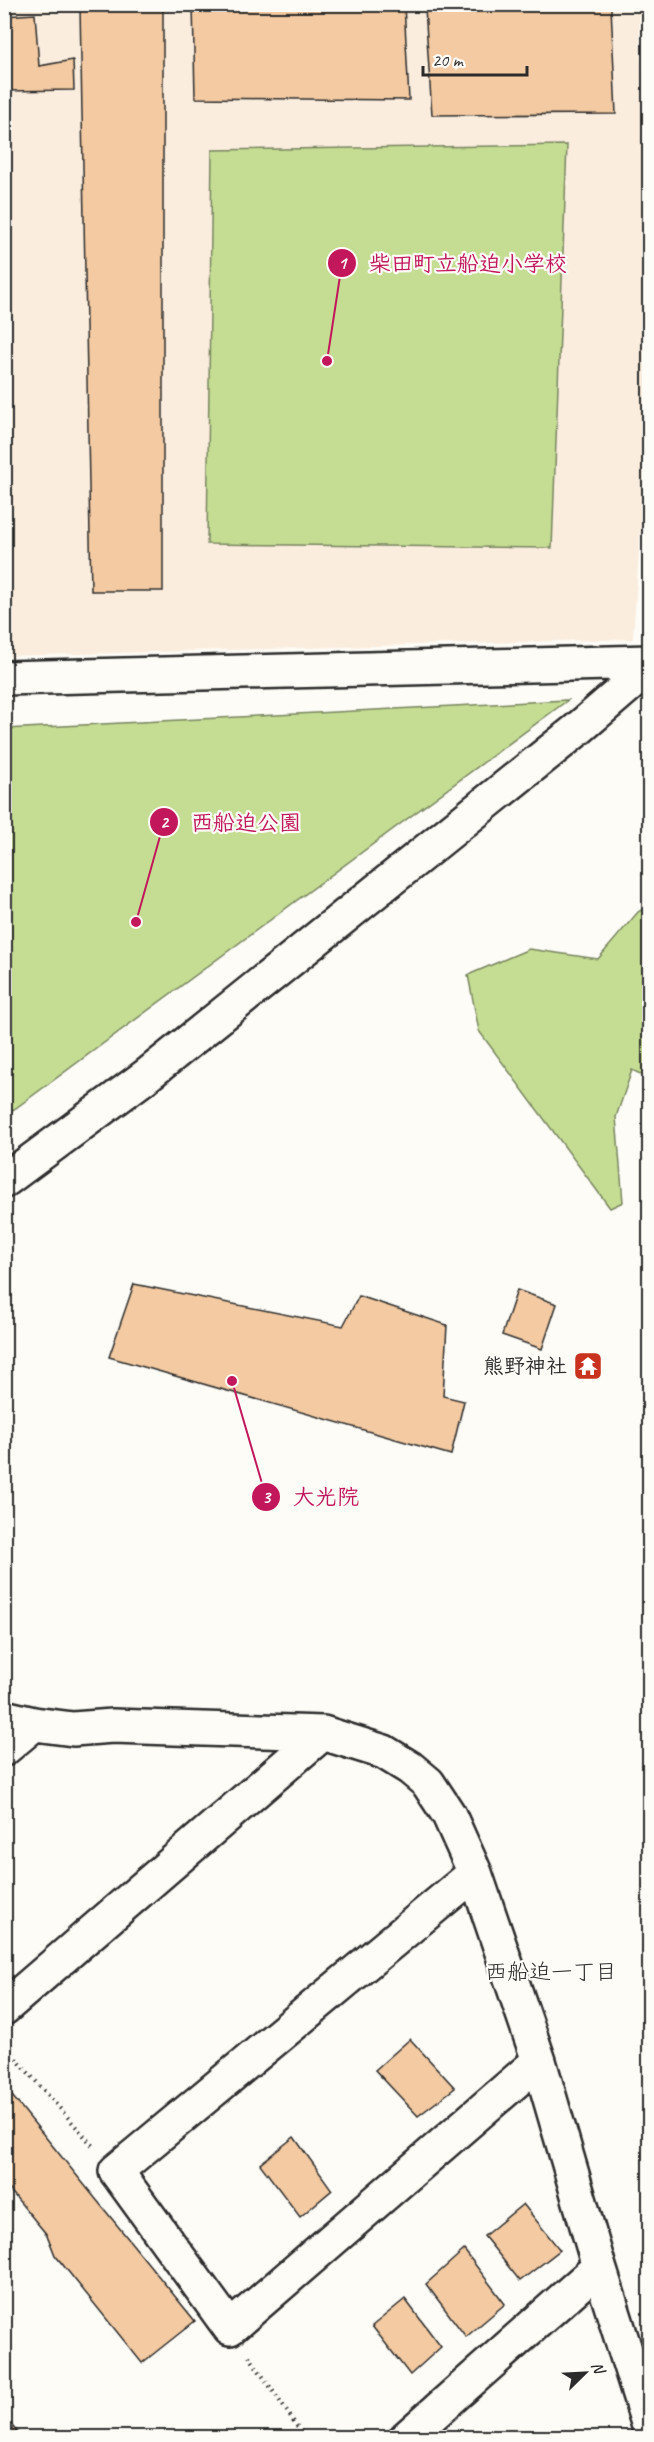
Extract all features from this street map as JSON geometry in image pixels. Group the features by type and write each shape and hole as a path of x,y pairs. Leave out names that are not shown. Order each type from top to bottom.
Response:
{"street":[{"path":"4,678 650,662"},
{"path":"4,1181 146,1076 578,729 650,667"},
{"path":"4,1749 19,1721 73,1729 112,1726 323,1733 384,1752 410,1768 428,1783 449,1815 475,1873 540,2061 599,2267 650,2429"},
{"path":"4,2008 323,1733"},
{"path":"475,1873 116,2171 230,2328 540,2061"},
{"path":"406,2438 599,2267"}],"path":[{"path":"4,2045 116,2171"},
{"path":"230,2328 305,2438"}],"shaded area":[{"path":"4,5 639,5 650,392 633,639 5,656"}],"green space":[{"path":"567,145 552,548 207,544 212,150"},
{"path":"568,700 5,1116 5,729"},
{"path":"649,905 649,1078 632,1070 616,1117 623,1202 610,1208 479,1031 468,975 529,949 598,959 638,912"}],"building":[{"path":"106,4 163,4 163,591 91,591 80,7"},
{"path":"193,4 404,4 409,100 195,98"},
{"path":"611,7 616,114 432,115 425,8"},
{"path":"35,14 39,66 73,60 74,90 4,91 4,16"},
{"path":"134,1284 343,1326 359,1296 447,1325 443,1396 464,1401 451,1455 109,1357"},
{"path":"517,1290 557,1304 542,1349 502,1335"},
{"path":"410,2039 455,2088 418,2116 375,2070"},
{"path":"4,2086 195,2321 142,2363 55,2255 47,2235 4,2183"},
{"path":"294,2137 332,2190 300,2217 260,2164"},
{"path":"523,2204 560,2250 520,2281 484,2236"},
{"path":"464,2250 505,2304 466,2337 426,2284"},
{"path":"405,2299 441,2347 410,2375 372,2326"},
{"path":"4,2414 22,2438 4,2438"}],"place":[{"name":"柴田町立船迫小学校","path":"327,361"},
{"name":"西船迫公園","path":"136,922"},
{"name":"熊野神社","path":"588,1366"},
{"name":"大光院","path":"232,1381"}],"district":[{"name":"西船迫一丁目","path":"551,1971"}]}
